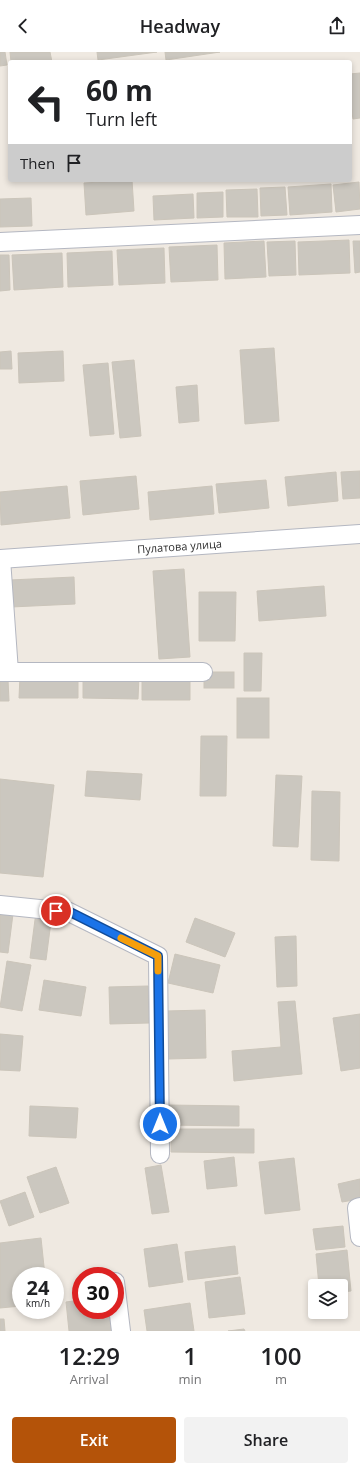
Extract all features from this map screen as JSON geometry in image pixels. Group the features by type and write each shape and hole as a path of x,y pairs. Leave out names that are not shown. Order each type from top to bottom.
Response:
{"street":[{"path":"0,242 360,225"},
{"name":"Пулатова улица","path":"0,559 360,534"},
{"path":"0,559 4,672 203,672"},
{"path":"0,905 70,912 158,956 160,1154"},
{"path":"359,1208 360,1237"},
{"path":"119,1319 121,1331"}],"building":[{"path":"0,52 5,52 7,65 0,66"},
{"path":"10,52 50,52 52,60 11,60"},
{"path":"97,52 157,52 98,60"},
{"path":"165,52 220,52 166,60"},
{"path":"360,73 360,118 353,119 352,112 352,74"},
{"path":"132,182 134,211 86,215 84,183"},
{"path":"359,182 360,209 336,212 333,185"},
{"path":"331,184 332,212 290,215 288,187"},
{"path":"285,187 287,215 261,216 260,188"},
{"path":"257,189 258,217 227,217 226,190"},
{"path":"223,192 223,217 197,218 197,193"},
{"path":"193,194 194,218 154,220 153,196"},
{"path":"31,198 32,226 0,227 0,199"},
{"path":"349,240 350,273 299,275 298,242"},
{"path":"264,241 266,277 225,279 224,243"},
{"path":"295,241 296,275 269,276 267,242"},
{"path":"353,241 360,241 360,272 355,273"},
{"path":"217,245 218,280 171,282 169,247"},
{"path":"164,248 165,283 119,285 117,250"},
{"path":"112,251 113,285 68,287 67,253"},
{"path":"62,253 63,287 14,290 12,255"},
{"path":"0,255 9,255 10,290 0,291"},
{"path":"274,348 279,421 245,424 240,350"},
{"path":"11,351 12,369 0,369 0,352"},
{"path":"63,351 64,381 19,383 18,353"},
{"path":"134,360 141,436 120,438 112,362"},
{"path":"108,363 114,434 90,436 83,365"},
{"path":"197,385 199,421 179,423 176,387"},
{"path":"360,471 360,498 343,499 341,472"},
{"path":"336,472 338,501 288,506 285,477"},
{"path":"136,476 139,509 83,515 80,481"},
{"path":"266,480 269,508 219,513 216,484"},
{"path":"67,486 70,518 1,525 0,492"},
{"path":"212,486 214,514 150,520 148,492"},
{"path":"184,569 190,657 159,659 153,571"},
{"path":"74,577 75,604 11,607 10,580"},
{"path":"324,586 326,616 259,621 257,591"},
{"path":"199,592 236,592 235,641 199,641"},
{"path":"244,653 262,653 261,691 244,691"},
{"path":"204,672 234,672 234,688 204,688"},
{"path":"20,676 78,677 78,698 19,698"},
{"path":"83,676 139,676 138,699 83,698"},
{"path":"142,677 190,678 190,700 142,700"},
{"path":"0,680 8,680 9,701 0,701"},
{"path":"237,698 269,698 269,738 237,738"},
{"path":"201,736 227,736 226,796 200,796"},
{"path":"87,771 142,774 140,800 85,796"},
{"path":"276,775 302,776 298,847 273,846"},
{"path":"0,779 54,785 43,877 0,873"},
{"path":"312,791 340,792 339,861 311,860"},
{"path":"36,912 52,914 46,960 30,958"},
{"path":"0,913 13,914 8,953 0,952"},
{"path":"195,918 235,933 225,957 186,942"},
{"path":"296,936 297,986 277,987 275,937"},
{"path":"175,954 220,965 213,993 168,983"},
{"path":"7,961 31,965 22,1011 0,1007"},
{"path":"44,980 86,987 81,1016 39,1010"},
{"path":"148,986 149,1023 110,1024 109,987"},
{"path":"295,1001 302,1074 234,1081 232,1051 281,1047 278,1002"},
{"path":"205,1010 206,1058 168,1059 166,1011"},
{"path":"360,1014 360,1068 341,1071 333,1018"},
{"path":"0,1034 23,1036 20,1071 0,1070"},
{"path":"167,1105 239,1106 239,1126 167,1125"},
{"path":"30,1106 78,1108 76,1138 29,1136"},
{"path":"171,1129 254,1129 254,1153 171,1152"},
{"path":"234,1157 237,1186 207,1189 204,1161"},
{"path":"294,1158 300,1210 265,1214 259,1162"},
{"path":"161,1165 169,1212 152,1214 145,1168"},
{"path":"56,1167 69,1203 40,1213 27,1177"},
{"path":"360,1179 360,1199 342,1202 338,1184"},
{"path":"25,1192 34,1217 9,1226 0,1201"},
{"path":"343,1226 345,1247 316,1250 313,1229"},
{"path":"41,1238 44,1267 12,1267 12,1307 0,1308 0,1243"},
{"path":"177,1244 183,1282 149,1287 144,1249"},
{"path":"235,1246 238,1274 188,1280 185,1252"},
{"path":"347,1250 351,1291 348,1291 348,1279 318,1279 316,1254"},
{"path":"240,1277 245,1314 209,1318 205,1282"},
{"path":"72,1301 72,1319 110,1319 112,1331 69,1331 66,1302"},
{"path":"190,1303 194,1331 147,1331 144,1310"},
{"path":"0,1319 4,1319 5,1331 0,1331"},
{"path":"244,1329 245,1331 228,1331"}],"slow traffic":[{"path":"121,938 158,956 158,971"}],"route":[{"path":"56,911 70,912 158,956 160,1124"}]}
